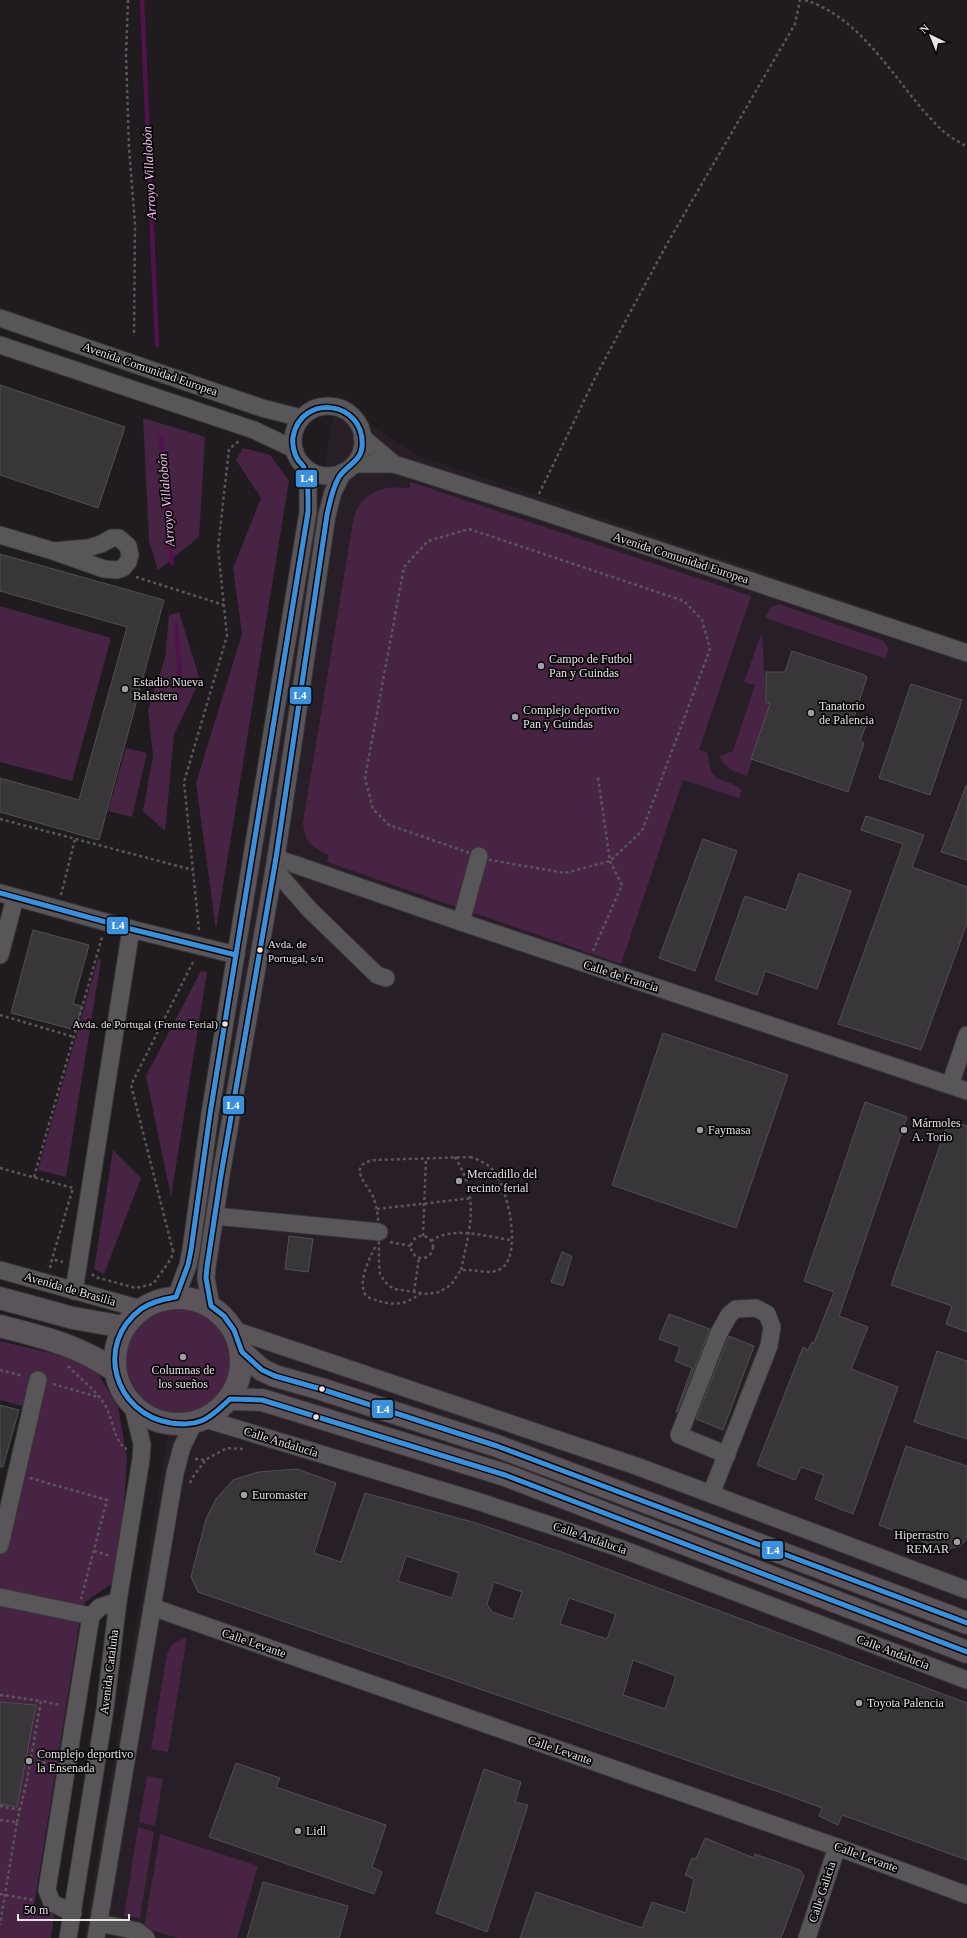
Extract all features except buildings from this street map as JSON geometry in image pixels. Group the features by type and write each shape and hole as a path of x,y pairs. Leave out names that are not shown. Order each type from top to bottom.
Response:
{"main road":[{"path":"176,1297 196,1300 211,1306 224,1316 234,1330 242,1352 240,1377 230,1399 199,1421 165,1424 148,1418 133,1407 121,1391 115,1371 116,1344 124,1327 141,1309 159,1300 176,1297"},
{"name":"Avenida de Brasilia","path":"0,1298 73,1318 124,1327"},
{"path":"0,1326 72,1347 96,1358 115,1371"},
{"path":"242,1352 262,1370 275,1376 321,1389 497,1446 967,1623"},
{"path":"230,1399 262,1400 505,1475 967,1652"}],"street":[{"name":"Avenida Comunidad Europea","path":"0,318 262,408 301,418"},
{"name":"Avenida Comunidad Europea","path":"0,345 254,430 294,450"},
{"path":"211,1306 206,1278 215,1216 275,864 327,515 332,492 348,468 359,456 362,437 360,427 354,418 346,411 336,407 317,407 301,418 295,427 293,438 294,450 298,459 305,468 323,476 333,475 348,468"},
{"name":"Avenida Comunidad Europea","path":"362,437 394,464 532,508 967,653"},
{"name":"Avenida Comunidad Europea","path":"348,468 394,464"},
{"path":"176,1297 188,1265 191,1250 236,955 308,512 308,487 305,468"},
{"path":"0,534 104,569 117,570 123,568 128,562 130,555 128,546 119,538 112,538 102,544 88,548 53,551"},
{"path":"461,922 479,856"},
{"path":"275,864 309,909 377,975 386,978"},
{"name":"Calle de Francia","path":"275,864 461,922 967,1091"},
{"path":"0,955 8,895 106,923 236,955"},
{"path":"74,1291 131,929"},
{"path":"950,1085 967,1035"},
{"path":"215,1216 379,1236"},
{"name":"Avenida de Brasilia","path":"0,1270 141,1309"},
{"path":"711,1494 727,1455 769,1346 772,1327 767,1314 756,1308 736,1309 728,1316 719,1333 679,1435 727,1455"},
{"path":"234,1330 639,1467 967,1590"},
{"path":"0,1545 13,1495 38,1380"},
{"name":"Avenida Cataluña","path":"68,1938 105,1709 118,1601 142,1451 142,1444 133,1407"},
{"path":"146,1938 137,1931 97,1930 174,1473 182,1447 199,1421"},
{"name":"Calle Andalucía","path":"199,1421 478,1501 619,1548 967,1680"},
{"path":"0,1597 84,1614 118,1601"},
{"name":"Calle Levante","path":"152,1607 967,1894"},
{"path":"73,1913 52,1903 47,1890 76,1708 84,1614"},
{"name":"Calle Galicia","path":"807,1938 837,1847"}],"path":[{"path":"128,0 126,56 129,148 135,224 134,336"},
{"path":"532,508 597,374 657,263 795,24 800,0"},
{"path":"805,0 817,4 836,14 862,38 944,132 967,147"},
{"path":"173,1251 131,1086 201,946 184,782 227,636 218,548 229,448 254,430"},
{"path":"468,529 684,601 702,620 710,649 642,831 610,861 565,873 490,860 389,825 373,809 365,778 404,566 428,541 468,529"},
{"path":"117,570 224,605"},
{"path":"587,964 622,886 610,861 598,777"},
{"path":"0,819 193,870"},
{"path":"58,909 75,839"},
{"path":"34,1177 106,923"},
{"path":"0,1015 74,1037"},
{"path":"455,1157 462,1169 472,1198 469,1234 461,1270 454,1282 444,1290 433,1294 395,1289 390,1287 382,1278 380,1268 377,1208 373,1195 360,1172 360,1167 365,1162 426,1158 455,1157 470,1157 487,1164 503,1184 508,1203 511,1240 510,1257 498,1270 491,1272 461,1270"},
{"path":"423,1236 426,1158"},
{"path":"0,1168 73,1188 52,1259"},
{"path":"377,1208 472,1198"},
{"path":"431,1241 438,1236 447,1234 469,1234 511,1240"},
{"path":"379,1236 411,1246"},
{"path":"379,1236 367,1264 363,1288 364,1294 367,1298 376,1301 401,1304 407,1303 421,1293"},
{"path":"423,1236 431,1241 433,1248 430,1254 424,1258 419,1258 414,1254 411,1246 416,1238 423,1236"},
{"path":"414,1292 419,1258"},
{"path":"26,1477 107,1500 84,1614"},
{"path":"0,1696 76,1708"},
{"path":"0,1925 17,1822 31,1760 40,1702"},
{"path":"31,1760 67,1766"},
{"path":"0,1806 20,1810"},
{"path":"0,1820 17,1822"},
{"path":"0,1894 52,1903"}],"shaded area":[{"path":"335,402 418,455 967,642 967,1938 84,1938 180,1362"},
{"path":"143,418 205,437 199,537 158,570 149,541"},
{"path":"243,448 270,455 289,481 216,929 196,783 242,634 233,568 261,498 236,460"},
{"name":"Complejo deportivo Pan y Guindas","path":"411,482 751,596 699,750 708,753 711,771 714,775 742,790 739,798 683,780 621,964 327,862 329,855 318,849 307,839 303,822 354,516 363,501 369,496 384,489 409,489"},
{"path":"779,604 884,641 888,649 886,659 765,618 771,607"},
{"name":"Estadio Nueva Balastera","path":"0,606 111,638 72,781 0,762"},
{"path":"179,612 200,680 174,735 165,831 143,811 153,755 148,710 165,658 169,615"},
{"path":"762,632 766,702 770,704 747,776 727,767 720,756 733,751 755,685 744,682"},
{"path":"126,748 147,753 132,817 108,811"},
{"path":"98,959 101,960 66,1177 38,1170"},
{"path":"201,971 207,972 171,1197 146,1076"},
{"path":"113,1150 141,1178 104,1274 94,1269"},
{"path":"172,1298 184,1298 202,1302 223,1316 237,1337 241,1361 237,1385 223,1406 202,1420 184,1424 172,1424 154,1420 133,1406 119,1385 115,1367 115,1355 119,1337 133,1316 154,1302"},
{"name":"Complejo deportivo la Ensenada","path":"0,1341 59,1355 94,1367 118,1407 127,1458 124,1503 113,1583 85,1602 80,1620 34,1906 49,1909 54,1916 51,1938 0,1938 0,1519 32,1409 0,1400"},
{"path":"187,1637 168,1752 151,1749 167,1654 170,1647 174,1643"},
{"path":"147,1776 163,1779 155,1826 139,1822"},
{"path":"138,1827 154,1832 140,1918 124,1916"},
{"path":"160,1834 258,1866 237,1938 178,1938 144,1928"}],"waterway":[{"name":"Arroyo Villalobón","path":"142,0 157,345"},
{"name":"Arroyo Villalobón","path":"161,437 172,563"},
{"name":"Arroyo Villalobón","path":"176,626 181,688"}],"transit line":[{"name":"L4","path":"967,1623 497,1446 321,1389 275,1376 262,1370 242,1352 234,1330 224,1316 211,1306 206,1278 207,1267 221,1175 276,858 327,515 339,477 356,460 362,447 361,432 354,420 344,412 332,408 319,408 308,413 298,423 293,437 295,455 304,467 306,475 308,512 210,1114 191,1250 188,1265 176,1297 149,1304 141,1309 126,1324 118,1340 115,1358 117,1376 124,1392 136,1406 151,1417 178,1424 194,1423 205,1419 216,1412 230,1399 262,1400 272,1403 505,1475 967,1652"},
{"name":"L4","path":"0,893 131,929 236,955"}],"place":[{"name":"Campo de Futbol Pan y Guindas","path":"541,666"},
{"name":"Estadio Nueva Balastera","path":"125,689"},
{"name":"Tanatorio de Palencia","path":"811,713"},
{"name":"Complejo deportivo Pan y Guindas","path":"515,717"},
{"name":"Avda. de Portugal, s/n","path":"260,950"},
{"name":"Avda. de Portugal (Frente Ferial)","path":"225,1024"},
{"name":"Faymasa","path":"700,1130"},
{"name":"Mármoles A. Torio","path":"904,1130"},
{"name":"Mercadillo del recinto ferial","path":"459,1181"},
{"name":"Columnas de los sueños","path":"183,1357"},
{"name":"Euromaster","path":"244,1495"},
{"name":"Hiperrastro REMAR","path":"957,1542"},
{"name":"Toyota Palencia","path":"859,1703"},
{"name":"Complejo deportivo la Ensenada","path":"29,1761"},
{"name":"Lidl","path":"298,1831"}]}
